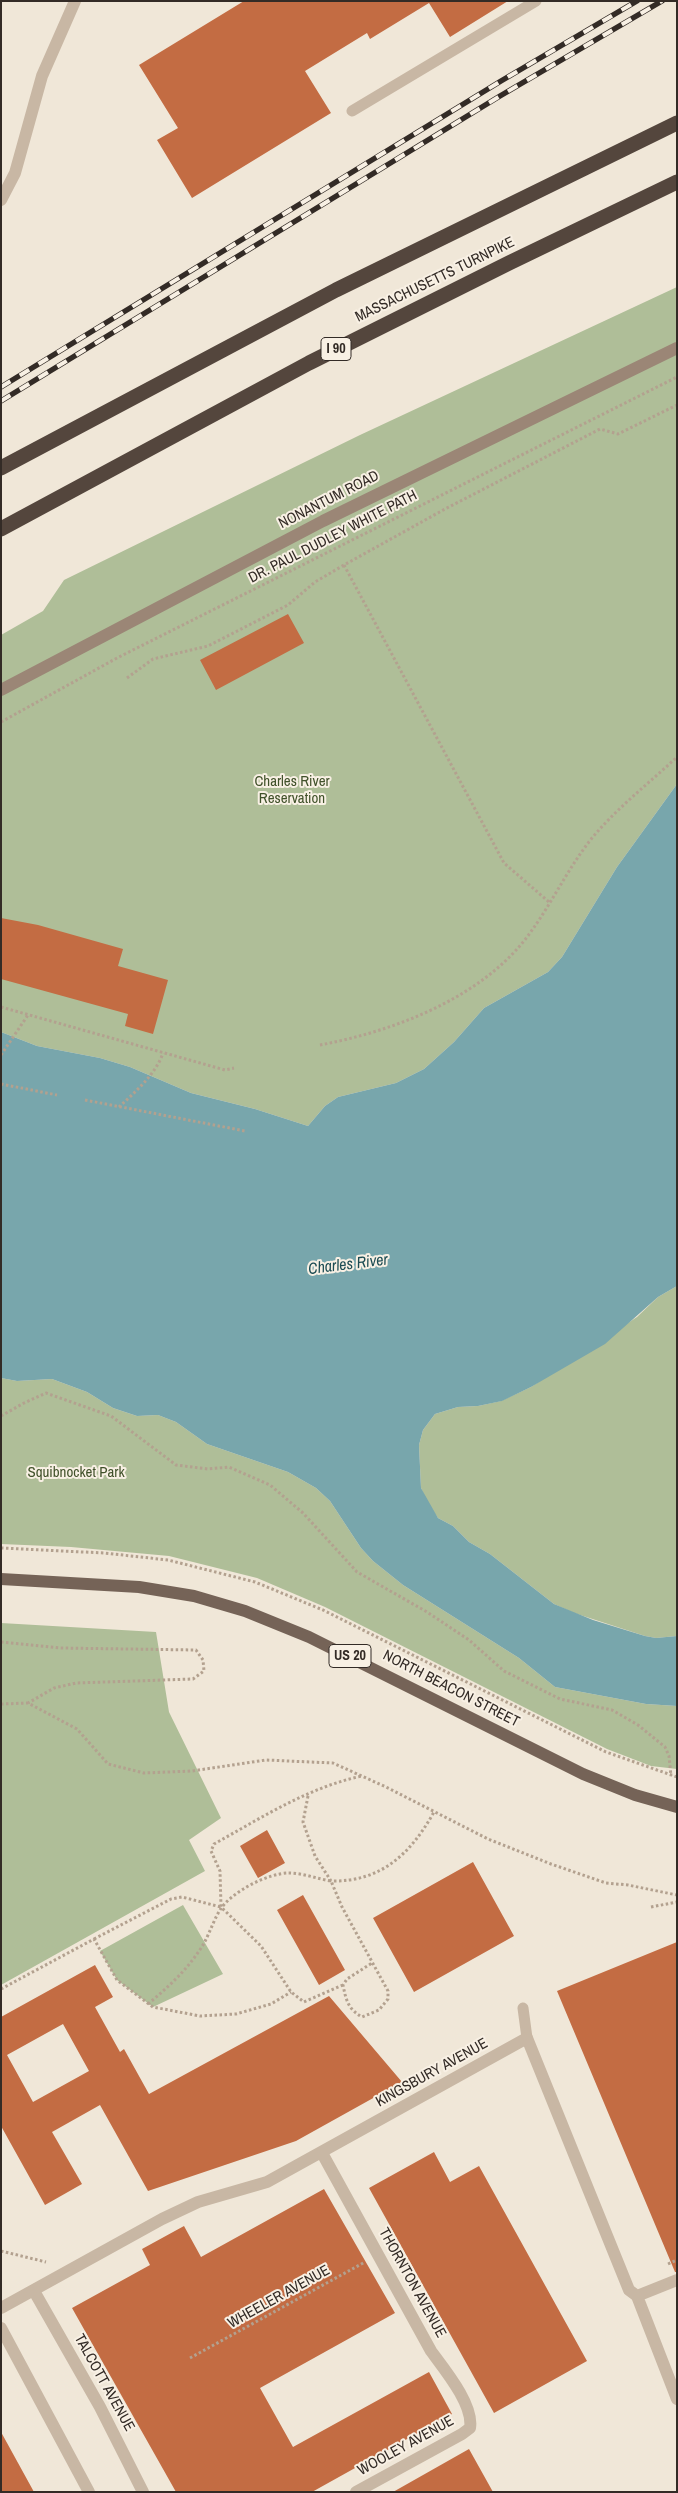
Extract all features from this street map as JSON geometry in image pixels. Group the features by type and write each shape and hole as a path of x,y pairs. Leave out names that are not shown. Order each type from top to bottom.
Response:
{"highway":[{"path":"1,468 336,290 677,123"},
{"name":"MASSACHUSETTS TURNPIKE","path":"1,530 309,363 492,271 677,182"}],"main road":[{"name":"NONANTUM ROAD","path":"1,690 346,509 677,348"},
{"name":"NORTH BEACON STREET","path":"1,1579 139,1587 194,1596 245,1611 310,1636 583,1774 635,1795 677,1808"}],"street":[{"path":"1,200 15,173 42,76 75,1"},
{"path":"527,2038 629,2290 637,2296 677,2399"},
{"name":"KINGSBURY AVENUE","path":"1,2308 162,2218 198,2202 267,2182 527,2038"},
{"name":"THORNTON AVENUE","path":"322,2153 431,2351 466,2406 472,2419 470,2428"},
{"path":"637,2296 677,2280"},
{"name":"TALCOTT AVENUE","path":"34,2291 100,2407 143,2492"},
{"path":"1,2328 89,2492"},
{"name":"WOOLEY AVENUE","path":"356,2492 470,2428"}],"lane":[{"path":"352,111 536,1"},
{"path":"523,2008 527,2038"}],"path":[{"name":"DR. PAUL DUDLEY WHITE PATH","path":"1,722 117,658 677,377"},
{"path":"127,678 153,659 208,646 288,605 315,582 344,565 445,509 600,429 618,434 677,404"},
{"path":"344,565 504,862 549,902"},
{"path":"320,1045 403,1023 448,1001 480,981 529,934 592,839 618,810 677,757"},
{"path":"1,1007 225,1070 234,1068"},
{"path":"1,1055 28,1015"},
{"path":"119,1107 135,1092 160,1062 163,1053"},
{"path":"1,1084 57,1095"},
{"path":"85,1100 246,1131"},
{"path":"1,1416 46,1393 111,1416 176,1465 208,1469 229,1467 270,1484 303,1513 356,1572 427,1612 469,1640 504,1671 560,1699 612,1710 638,1725 665,1747 669,1756 670,1776"},
{"path":"1,1642 60,1648 196,1650 203,1660 204,1671 193,1679 76,1683 54,1688 28,1704"},
{"path":"1,1704 28,1704 77,1729 108,1764 144,1773 192,1772 266,1760 333,1763 363,1776 488,1839 606,1883 628,1885 654,1892 677,1895"},
{"path":"221,1907 220,1871 212,1851 214,1844 296,1799 344,1780 363,1776"},
{"path":"308,1795 303,1822 315,1856 331,1881 342,1907 388,1991 388,1999 379,2010 362,2017 353,2012 347,2003 343,1985"},
{"path":"148,2004 190,1965 201,1949 221,1907 252,1883 275,1875 290,1873 346,1882 369,1876 399,1860 416,1841 434,1812"},
{"path":"1,1989 94,1939 171,1900 182,1897 221,1907 261,1946 291,1992 304,2002 343,1985 347,1979 372,1962"},
{"path":"651,1907 677,1902"},
{"path":"94,1939 116,1980 153,2007 200,2016 236,2014 271,2004 291,1992"},
{"path":"1,2251 46,2262"},
{"name":"WHEELER AVENUE","path":"190,2358 378,2254"}],"green space":[{"name":"Charles River Reservation","path":"677,287 677,784 617,867 562,957 548,972 484,1008 454,1042 424,1069 396,1083 338,1097 325,1106 308,1126 255,1109 191,1093 130,1067 100,1058 37,1046 1,1032 1,635 43,611 64,580 360,435"},
{"path":"677,1286 677,1636 656,1638 574,1613 554,1604 490,1554 469,1542 453,1526 438,1518 428,1504 421,1488 419,1445 423,1430 435,1414 458,1407 478,1406 501,1401 531,1387 637,1317 658,1297"},
{"name":"Squibnocket Park","path":"1,1378 17,1381 52,1379 87,1392 113,1408 137,1416 158,1415 176,1422 207,1444 288,1472 316,1488 330,1501 361,1548 373,1561 403,1585 519,1658 555,1687 646,1704 677,1706 677,1769 651,1766 607,1749 325,1607 257,1578 169,1556 71,1547 1,1544"},
{"path":"1,1623 156,1632 169,1712 221,1818 189,1840 205,1871 1,1985"},
{"path":"183,1905 223,1974 153,2007 117,1980 100,1951"}],"water":[{"name":"Charles River","path":"677,784 677,1286 658,1297 605,1344 531,1387 502,1401 478,1406 458,1407 435,1414 423,1430 419,1445 421,1488 438,1518 453,1526 469,1542 490,1554 554,1604 593,1620 645,1636 656,1638 677,1636 677,1706 646,1704 555,1687 519,1658 403,1585 373,1561 361,1548 330,1501 316,1488 288,1472 207,1444 176,1422 158,1415 137,1416 113,1408 87,1392 52,1379 17,1381 1,1378 1,1032 37,1046 100,1058 130,1067 191,1093 255,1109 308,1126 325,1106 338,1097 396,1083 424,1069 454,1042 484,1008 548,972 562,957 617,867"}],"building":[{"path":"244,1 508,1 450,37 429,3 370,39 367,33 305,71 331,113 192,198 157,140 178,128 139,65"},
{"path":"288,614 304,643 216,690 200,660"},
{"path":"1,918 38,925 123,949 118,966 168,980 153,1034 125,1026 128,1014 1,979"},
{"path":"267,1830 285,1863 258,1878 240,1846"},
{"path":"473,1862 514,1936 414,1992 373,1918"},
{"path":"303,1895 345,1970 319,1985 277,1910"},
{"path":"677,1942 677,2272 675,2272 557,1991"},
{"path":"95,1965 113,1997 95,2007 120,2052 124,2049 149,2094 329,1996 402,2082 296,2141 148,2191 100,2105 52,2132 82,2184 45,2205 1,2126 1,2017","holes":["63,2024 89,2071 33,2102 7,2055"]},
{"path":"434,2152 450,2182 479,2166 587,2361 494,2413 369,2188"},
{"path":"324,2189 395,2313 260,2388 293,2447 429,2372 452,2414 312,2492 176,2492 72,2308 150,2265 142,2249 184,2226 201,2257"},
{"path":"1,2432 34,2492 1,2492"},
{"path":"469,2449 493,2492 393,2492"}],"railway":[{"path":"1,387 501,81 637,1"},
{"path":"1,401 500,96 662,1"}]}
